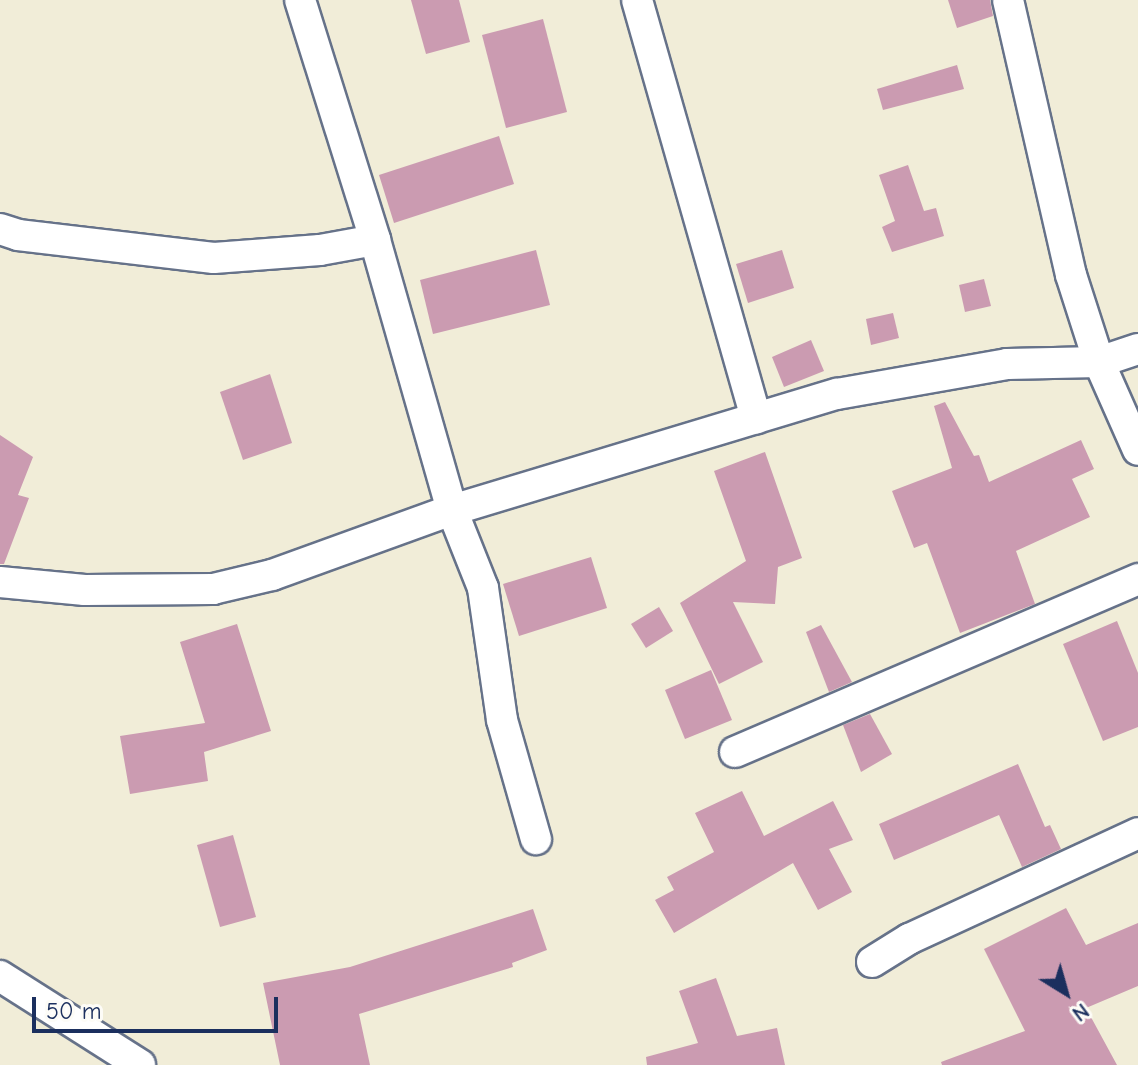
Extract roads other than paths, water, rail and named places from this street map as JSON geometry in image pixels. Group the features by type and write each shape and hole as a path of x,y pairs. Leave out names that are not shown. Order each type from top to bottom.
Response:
{"street":[{"path":"300,0 375,240 452,510 483,588 502,720 536,839"},
{"path":"637,0 756,418"},
{"path":"1008,0 1071,275 1099,362 1138,450"},
{"path":"0,229 18,235 214,258 320,250 375,240"},
{"path":"0,582 85,590 213,589 272,575 452,510 837,394 1007,364 1099,362 1138,349"},
{"path":"735,752 1138,579"},
{"path":"872,962 909,939 1138,833"},
{"path":"0,976 140,1065"}]}
